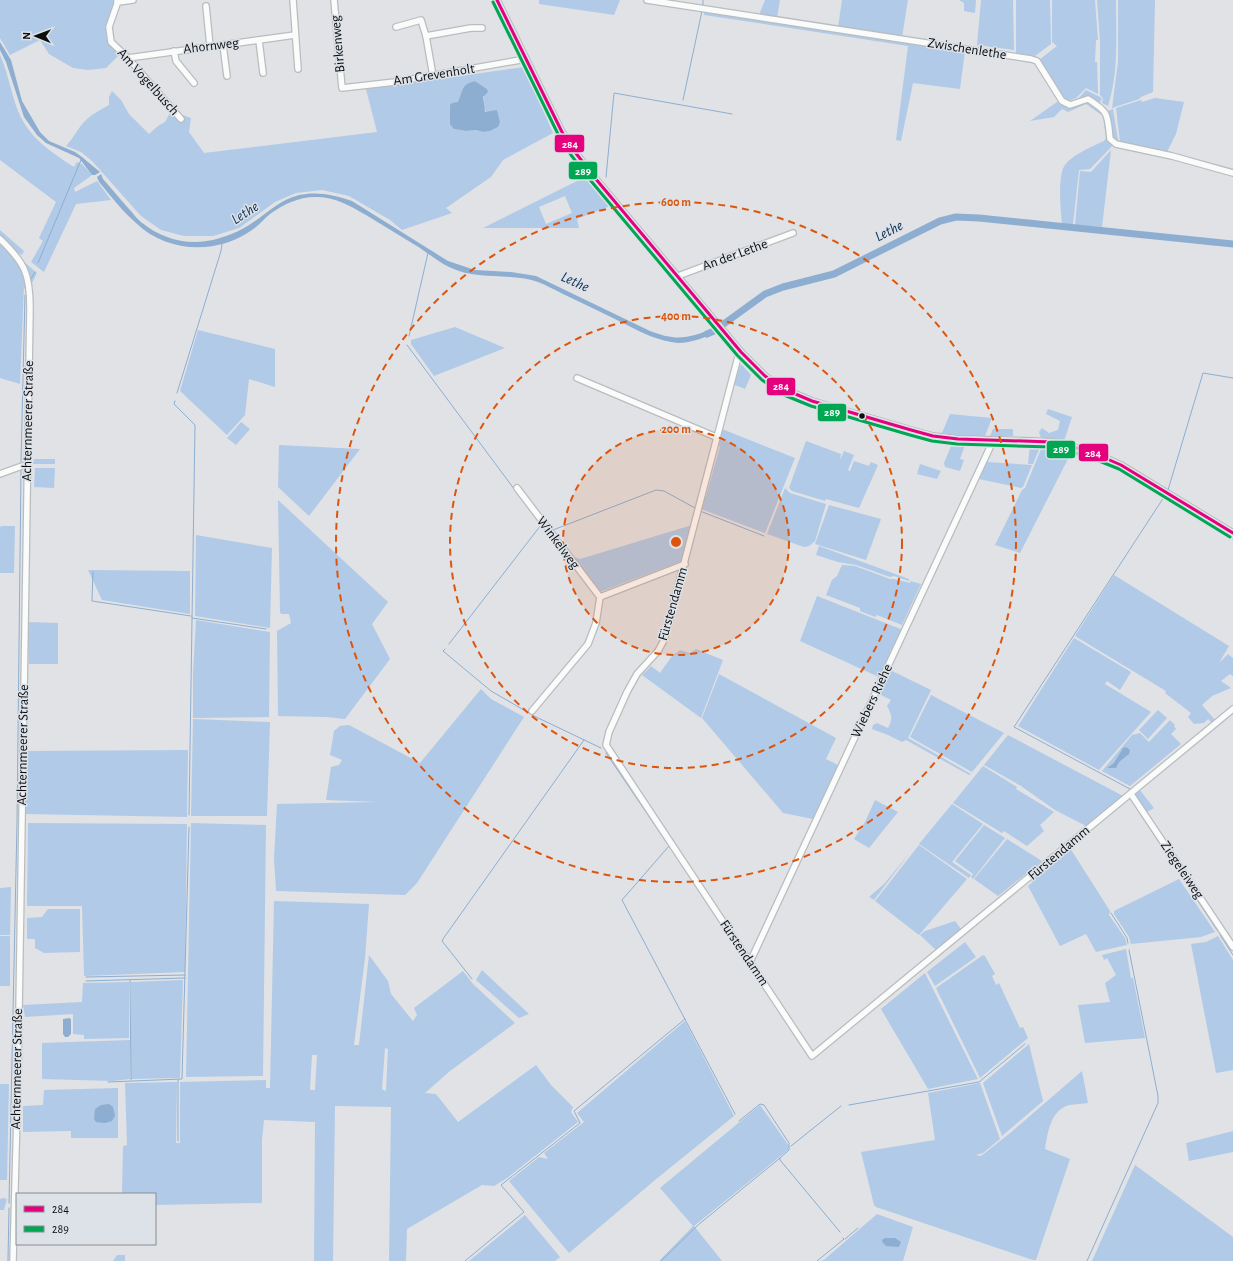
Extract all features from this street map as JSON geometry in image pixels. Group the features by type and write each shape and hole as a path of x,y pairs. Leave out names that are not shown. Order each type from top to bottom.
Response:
{"street":[{"path":"117,1 133,0"},
{"path":"293,0 298,69"},
{"name":"Birkenweg","path":"334,0 342,88"},
{"path":"497,0 562,132 575,152 722,331 757,369 773,381 786,390 812,401 933,436 958,439 1029,440 1052,442 1088,451 1121,466 1233,534"},
{"name":"Zwischenlethe","path":"647,0 1031,59 1037,62 1062,101 1070,105 1088,99 1103,108 1107,116 1110,139 1116,144 1172,156 1233,173"},
{"name":"Am Vogelbusch","path":"117,1 109,27 111,42 128,58 181,119"},
{"path":"206,6 210,46"},
{"path":"396,27 421,20 426,36 433,76"},
{"path":"426,36 471,28 482,28"},
{"name":"Ahornweg","path":"128,58 295,35"},
{"path":"258,40 263,73"},
{"path":"223,45 227,76"},
{"path":"174,51 176,61 194,83"},
{"name":"Am Grevenholt","path":"342,88 395,82 526,59"},
{"name":"An der Lethe","path":"678,276 792,233"},
{"name":"Achternmeerer Straße","path":"0,239 17,257 25,271 30,288 18,1076 13,1261"},
{"name":"Fürstendamm","path":"741,352 738,357 716,436 685,564 664,640 658,651 637,674 627,692 609,732 606,745 812,1056 1233,709"},
{"path":"577,378 716,436"},
{"name":"Wiebers Riehe","path":"750,962 993,440"},
{"path":"0,474 22,466 28,466"},
{"name":"Winkelweg","path":"517,488 600,597"},
{"path":"532,712 588,644 596,623 600,597 685,564"},
{"name":"Ziegeleiweg","path":"1131,794 1233,947"}],"shaded area":[{"path":"0,0 117,0 108,27 110,41 121,53 106,68 88,70 73,68 49,54 40,40 10,55 0,38"},
{"path":"539,0 620,0 614,15 539,4"},
{"path":"765,0 780,0 777,18 759,15"},
{"path":"842,0 908,0 902,37 838,27"},
{"path":"959,0 976,0 975,13 964,11 964,3"},
{"path":"981,0 1013,0 1014,50 977,45"},
{"path":"1016,0 1050,0 1051,44 1035,56 1016,53"},
{"path":"1052,0 1095,0 1098,40 1096,40 1095,62 1097,62 1098,94 1086,88 1076,98 1068,101 1063,99 1039,60 1057,46 1052,42"},
{"path":"1097,0 1116,0 1115,67 1112,93 1108,106 1102,103 1103,98 1100,95 1100,41"},
{"path":"1118,0 1155,0 1153,92 1139,99 1112,108 1118,62"},
{"path":"704,11 965,51 960,89 913,83 901,141 896,140 908,46 704,15"},
{"path":"0,42 11,60 22,101 40,132 49,141 75,152 100,172 92,175 79,158 46,143 37,135 24,117 6,62 0,50"},
{"path":"0,55 18,111 34,137 57,156 74,167 77,162 82,164 92,175 74,188 75,192 97,181 111,200 76,204 44,272 31,262 43,241 39,238 56,202 0,160"},
{"path":"524,67 553,133 503,160 491,177 446,208 452,213 402,230 390,220 349,196 322,190 296,193 275,202 239,228 213,236 184,236 161,230 141,216 92,161 81,152 66,146 87,119 109,105 109,97 112,91 121,100 129,114 149,134 165,122 171,111 191,118 189,132 204,153 377,132 366,89","holes":["475,81 487,89 483,101 485,110 498,127 490,131 483,132 476,130 466,131 454,129 452,103 458,103 462,95 463,88"]},
{"path":"475,81 487,89 488,92 483,97 485,112 497,110 500,122 498,127 490,131 483,132 476,130 466,131 454,129 450,124 450,105 458,102 463,88 467,84"},
{"path":"1086,90 1102,98 1098,107 1106,112 1113,109 1118,140 1090,169 1079,170 1073,224 1062,224 1060,185 1063,170 1068,161 1072,158 1104,141 1106,138 1103,116 1086,104 1068,112 1062,109 1054,117 1030,121 1057,102 1070,108"},
{"path":"1155,98 1184,102 1176,134 1167,152 1120,142 1116,108 1141,100 1142,102"},
{"path":"1111,150 1102,227 1075,225 1080,171 1091,172"},
{"path":"101,174 103,179 140,221 153,231 166,237 191,242 218,239 244,228 277,205 291,198 312,193 326,194 352,201 448,261 475,270 511,272 536,276 659,334 682,337 697,335 714,328 717,332 688,342 678,343 664,340 651,336 538,282 516,277 471,274 460,271 445,265 420,248 355,209 343,203 324,197 299,199 286,204 270,214 252,230 223,244 208,247 177,245 148,233 131,218 99,182 97,177"},
{"path":"585,177 610,206 577,219 579,228 483,228","holes":["565,196 572,213 546,224 539,207"]},
{"path":"0,230 24,251 22,255 16,252 0,237"},
{"path":"0,241 16,260 22,270 26,282 24,285 20,384 0,378"},
{"path":"23,261 37,273 32,283 30,283"},
{"path":"455,327 505,348 434,376 411,344 411,340"},
{"path":"198,330 275,349 275,387 249,379 245,415 227,435 180,391"},
{"path":"741,364 751,375 745,389 733,384"},
{"path":"1048,409 1072,417 1064,441 1041,438 1039,432 1042,428 1049,433 1058,430 1060,421 1046,414"},
{"path":"950,414 992,418 985,436 960,436 942,433"},
{"path":"241,422 250,429 236,445 227,438"},
{"path":"722,429 795,458 765,533 701,509 720,446 718,445"},
{"path":"993,429 1013,429 1013,436 990,436"},
{"path":"806,441 841,454 840,460 844,451 854,455 848,470 850,471 854,461 869,466 871,462 878,465 859,508 826,499 825,501 792,491 789,488"},
{"path":"952,444 965,445 960,459 964,460 960,471 945,467 944,463"},
{"path":"279,445 360,449 309,516 278,487"},
{"path":"1030,445 1040,447 1033,464 1028,464"},
{"path":"1042,447 1071,453 1020,553 995,545 1022,490 1025,488"},
{"path":"34,459 55,459 55,464 33,464"},
{"path":"987,462 1032,465 1023,487 1021,488 979,479"},
{"path":"920,464 941,471 937,479 917,474"},
{"path":"35,468 55,468 54,488 34,487"},
{"path":"785,488 790,493 826,504 815,541 809,546 804,547 767,534"},
{"path":"278,500 388,602 372,624 390,659 345,719 278,716 277,631 291,623 289,614 281,614 280,612"},
{"path":"829,505 881,519 866,560 815,544"},
{"path":"692,525 682,561 600,592 574,557 580,559"},
{"path":"15,526 14,573 0,573 0,527"},
{"path":"196,535 272,548 270,628 195,616"},
{"path":"819,546 909,579 909,581 894,576 890,577 856,565 838,562 816,555"},
{"path":"842,565 855,566 890,579 910,583 910,581 921,584 902,625 877,615 875,617 860,611 860,608 826,595 832,580 837,576"},
{"path":"88,570 190,571 190,614 102,600"},
{"path":"1114,575 1229,646 1219,663 1228,654 1233,658 1233,676 1230,674 1221,681 1231,688 1212,696 1202,705 1215,720 1212,723 1208,719 1204,723 1194,724 1188,717 1191,713 1165,693 1166,691 1075,636"},
{"path":"817,596 903,630 894,649 890,651 892,655 881,678 800,641"},
{"path":"196,620 270,632 269,717 193,718 193,674"},
{"path":"27,622 58,623 58,664 29,664"},
{"path":"1074,638 1131,672 1120,690 1107,681 1105,684 1151,712 1099,770 1018,726"},
{"path":"696,649 723,660 701,718 642,675 651,666 660,673 672,656 680,650 690,653"},
{"path":"890,670 931,690 908,738 971,774 969,775 906,740 902,742 872,729 873,725 877,723 888,728 891,722 891,715 887,706 891,700 879,694"},
{"path":"719,674 836,738 826,759 838,765 813,819 783,813 702,718"},
{"path":"481,689 491,699 524,717 417,883 405,895 276,891 274,859 277,804 378,802 326,800 331,767 339,765 342,760 330,755 334,731 340,726 349,725 420,763"},
{"path":"931,695 1004,733 972,772 910,737"},
{"path":"1158,710 1167,718 1148,739 1139,730"},
{"path":"193,719 270,722 267,816 191,816"},
{"path":"1170,720 1175,725 1174,726 1176,729 1171,734 1181,744 1130,786 1102,771 1132,735 1140,733 1149,742"},
{"path":"1008,735 1123,796 1086,826 1055,810 1021,786 984,765"},
{"path":"1126,747 1130,750 1129,754 1119,762 1116,768 1107,768 1114,763 1123,748"},
{"path":"188,750 187,817 25,814 27,751"},
{"path":"983,766 1017,787 1016,789 1054,812 1040,825 1044,831 1027,846 1004,831 1002,833 953,803"},
{"path":"1139,789 1154,808 1147,812 1134,793"},
{"path":"875,800 898,812 869,848 854,839 865,822"},
{"path":"952,804 983,824 952,862 971,875 969,878 919,844"},
{"path":"28,823 187,824 185,972 84,976 82,906 27,906"},
{"path":"191,823 266,825 263,1076 186,1077"},
{"path":"984,825 1005,838 973,879 971,877 973,874 955,861"},
{"path":"1007,839 1042,861 998,896 974,879"},
{"path":"919,845 967,879 919,935 875,901"},
{"path":"1070,848 1110,911 1109,915 1125,938 1127,945 1096,952 1086,934 1060,946 1028,886 1033,882 1031,881"},
{"path":"909,854 874,900 869,897 884,884"},
{"path":"1179,879 1215,932 1201,937 1131,944 1129,937 1114,914 1114,911"},
{"path":"11,887 10,935 0,935 0,888"},
{"path":"274,901 369,904 365,958 354,1045 359,1045 369,955 388,981 391,994 413,1021 417,1015 414,1008 463,971 473,984 515,1023 450,1071 425,1093 436,1094 458,1122 536,1065 551,1085 573,1107 571,1112 578,1122 507,1178 494,1186 482,1185 407,1229 406,1261 389,1261 391,1107 335,1106 333,1261 314,1261 315,1122 264,1120 262,1140 262,1203 156,1205 156,1193 122,1193 123,1146 127,1145 125,1083 177,1082 176,1143 180,1143 180,1082 266,1080 266,1088 270,1088","holes":["385,1048 388,1049 386,1091 382,1089","312,1055 317,1055 315,1090 310,1090"]},
{"path":"48,909 80,909 80,952 44,953 35,948 35,939 27,939 27,918 42,917"},
{"path":"955,921 961,929 936,950 920,935 925,931"},
{"path":"0,936 10,936 10,986 0,986"},
{"path":"1218,936 1233,960 1233,1070 1216,1073 1191,944 1206,942"},
{"path":"965,942 976,957 935,986 927,972"},
{"path":"1126,949 1145,1038 1085,1043 1078,1005 1110,1002 1105,983 1116,975 1107,958 1104,960 1102,955"},
{"path":"983,955 995,974 992,976 996,985 999,983 1020,1028 1023,1027 1028,1038 980,1078 936,988"},
{"path":"482,970 529,1014 519,1018 476,980"},
{"path":"925,973 978,1079 928,1089 881,1009"},
{"path":"183,980 180,1078 131,1079 131,982"},
{"path":"129,982 129,1038 84,1039 84,1035 73,1034 73,1014 25,1017 23,1005 82,1002 83,983"},
{"path":"70,1018 71,1034 68,1037 65,1037 63,1034 63,1019"},
{"path":"685,1021 734,1116 655,1180 569,1253 509,1181 539,1157 548,1159 544,1153 584,1122 577,1113"},
{"path":"130,1040 130,1079 113,1081 42,1079 42,1043"},
{"path":"1029,1044 1043,1101 1002,1136 983,1083"},
{"path":"1082,1071 1088,1103 1069,1105 1063,1108 1054,1117 1049,1129 1045,1149 1070,1159 1036,1260 876,1207 874,1205 861,1152 935,1140 928,1093 980,1083 1000,1139 983,1153 975,1155 981,1156"},
{"path":"0,1084 9,1084 7,1180 0,1180"},
{"path":"118,1088 118,1138 71,1138 71,1131 23,1132 23,1106 43,1105 44,1090"},
{"path":"109,1104 113,1107 115,1116 112,1121 105,1123 96,1122 94,1119 95,1109 101,1105"},
{"path":"760,1105 789,1146 788,1150 694,1226 722,1261 659,1261 693,1226 660,1188"},
{"path":"1233,1131 1233,1152 1189,1161 1186,1143"},
{"path":"1135,1165 1233,1237 1233,1261 1092,1261"},
{"path":"0,1199 7,1199 4,1210 0,1210"},
{"path":"877,1214 913,1227 903,1261 821,1261 825,1259"},
{"path":"525,1215 560,1257 555,1261 469,1261"},
{"path":"885,1238 895,1238 901,1242 899,1247 886,1246 882,1240"},
{"path":"117,1255 125,1255 125,1261 113,1261"}],"waterway":[{"path":"703,0 703,5"},
{"path":"683,100 702,11"},
{"path":"606,177 614,93 732,114"},
{"path":"38,263 81,160"},
{"name":"Lethe","path":"707,334 714,331 765,294 783,287 834,274 940,221 956,217 979,218 1233,244"},
{"path":"177,393 222,244"},
{"path":"409,336 428,253"},
{"path":"31,279 35,272"},
{"path":"21,462 25,295"},
{"path":"407,345 532,513"},
{"path":"1168,490 1203,373 1233,378"},
{"path":"175,401 174,404 195,425 189,815"},
{"path":"9,1203 17,822 21,470"},
{"path":"553,530 656,490 664,491 695,508"},
{"path":"1130,789 1014,727 1164,497 1233,539"},
{"path":"700,511 764,536"},
{"path":"449,644 541,525 536,518"},
{"path":"93,572 92,601 191,616"},
{"path":"192,618 266,629"},
{"path":"445,649 443,651 491,691 529,713"},
{"path":"532,715 601,748"},
{"path":"472,979 442,941 584,740"},
{"path":"606,753 669,846 622,900 735,1114"},
{"path":"1132,801 1217,930"},
{"path":"108,1082 182,1079 189,827"},
{"path":"1111,913 1127,938 1128,943"},
{"path":"1220,935 1233,955"},
{"path":"1087,1261 1158,1103 1158,1096 1129,950"},
{"path":"86,977 185,975"},
{"path":"86,981 185,978"},
{"path":"130,980 131,1080"},
{"path":"465,1261 524,1212 501,1185 580,1123 574,1111 685,1019"},
{"path":"849,1105 979,1082 1025,1044"},
{"path":"178,1080 178,1141"},
{"path":"739,1121 760,1104 764,1105 789,1143 789,1150 780,1158 780,1160 840,1232"},
{"path":"791,1146 841,1106"},
{"path":"661,1261 698,1225 780,1158"},
{"path":"8,1261 9,1208"},
{"path":"845,1239 858,1228"},
{"path":"817,1261 844,1239 843,1238"}],"transit line":[{"name":"284","path":"497,0 562,132 575,152 595,178 741,352 765,376 786,390 812,401 933,436 958,439 1052,442 1089,451 1121,465 1233,533"},
{"name":"289","path":"493,2 558,134 571,155 591,181 737,355 762,380 784,395 811,406 932,441 957,444 1051,447 1087,456 1119,469 1230,537"}]}
